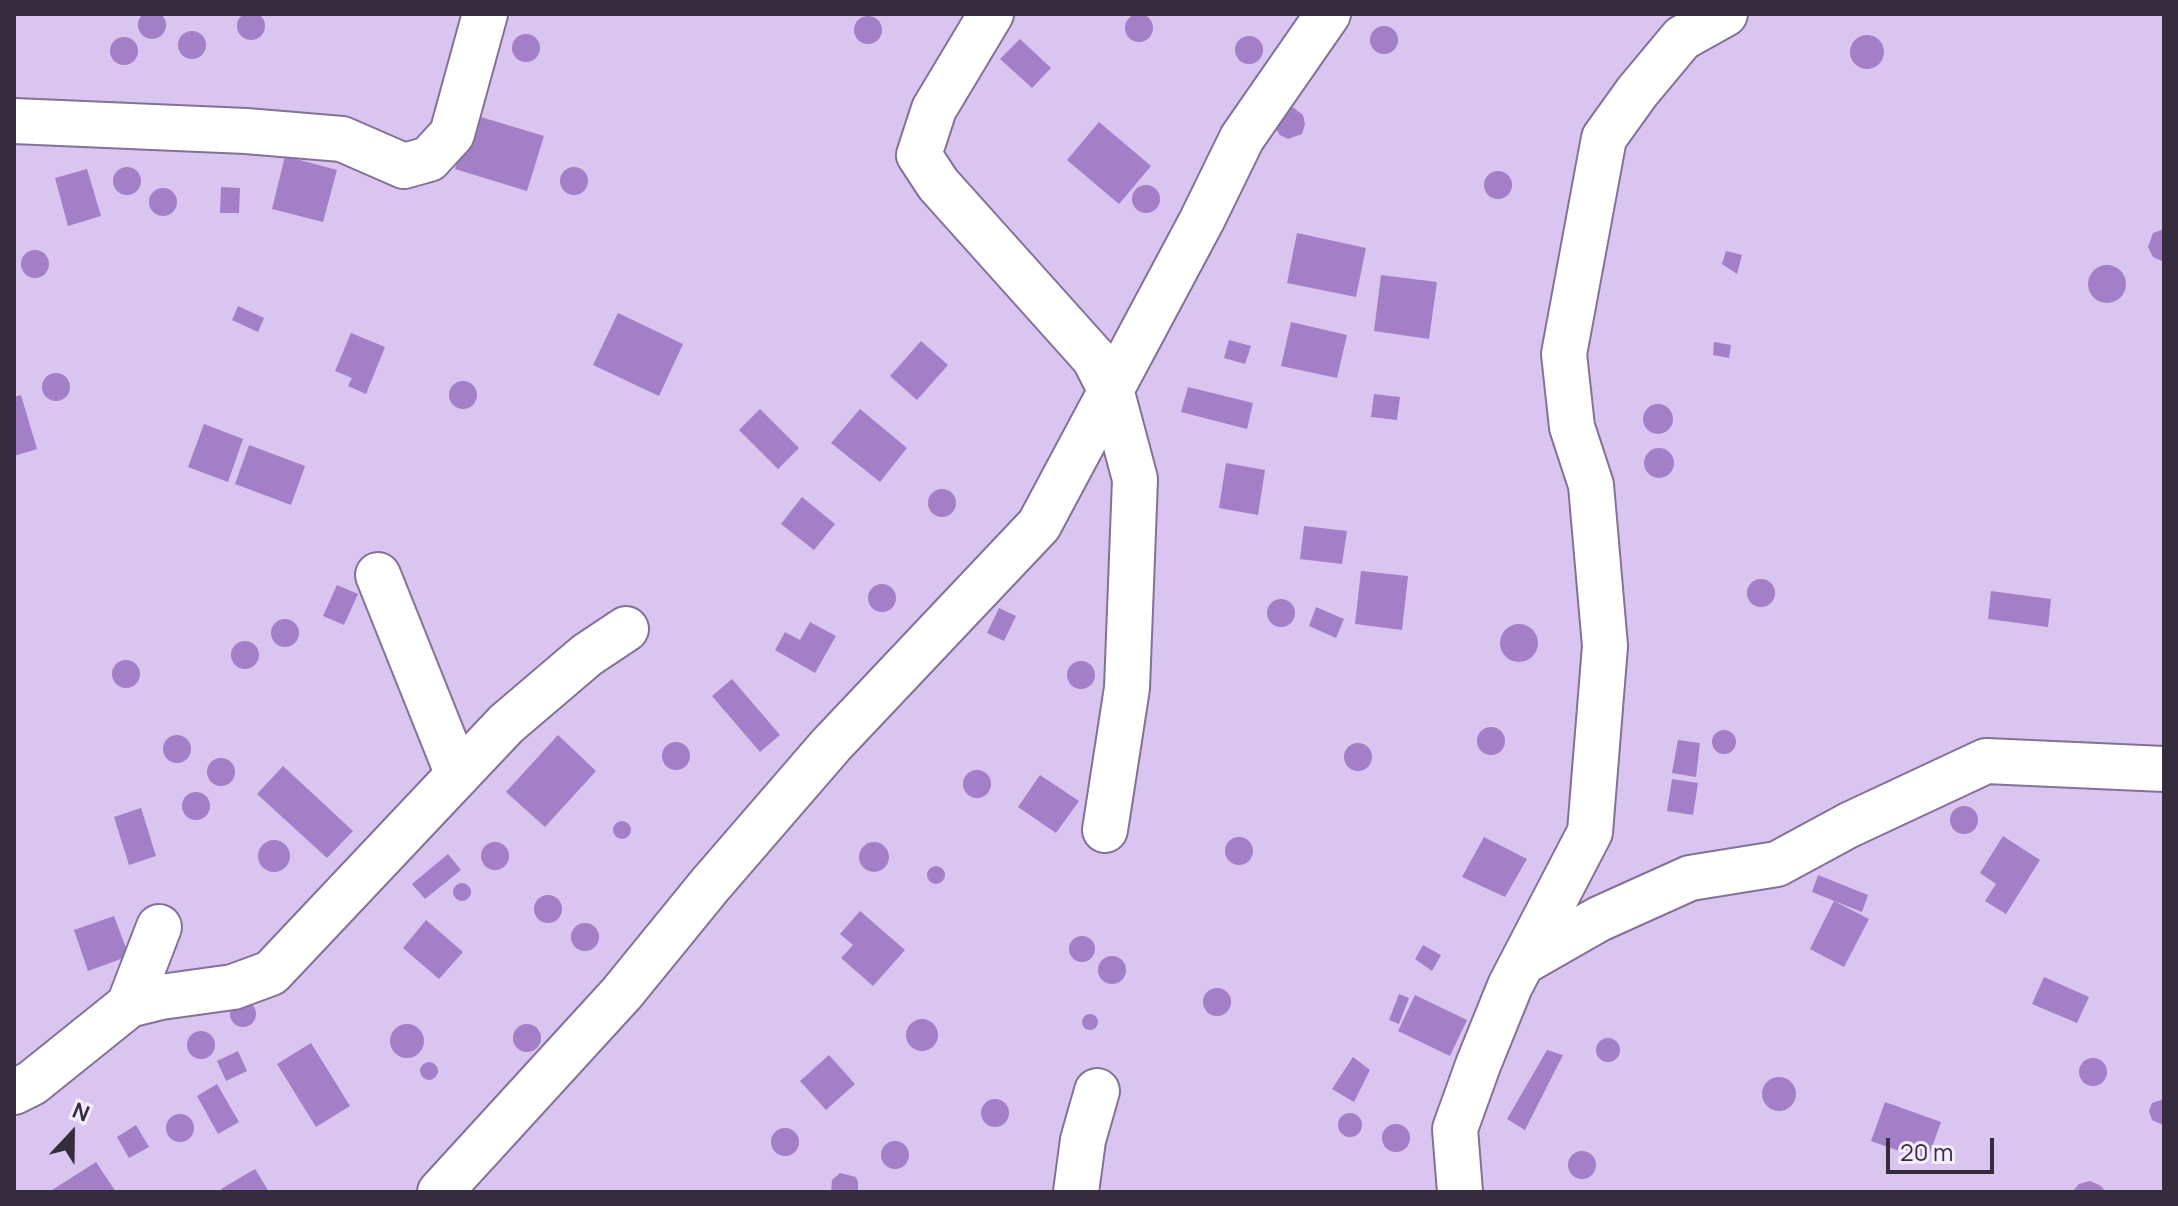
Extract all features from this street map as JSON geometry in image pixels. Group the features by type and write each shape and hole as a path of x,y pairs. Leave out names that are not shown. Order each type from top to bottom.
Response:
{"street":[{"path":"14,121 246,131 342,139 404,166 429,159 452,134 485,14"},
{"path":"991,14 934,109 919,155 938,184 1094,358 1112,393 1135,479 1127,688 1105,830"},
{"path":"440,1192 622,993 831,745 1039,525 1112,393 1242,138 1328,14"},
{"path":"1460,1192 1455,1129 1478,1065 1522,963 1590,832 1605,646 1591,485 1572,427 1564,354 1604,138 1682,38 1725,14"},
{"path":"378,575 458,775"},
{"path":"14,1092 32,1083 129,1005 161,997 233,987 271,973 506,724 587,655 626,629"},
{"path":"1522,963 1599,919 1690,878 1777,864 1849,825 1986,761 2164,769"},
{"path":"129,1005 159,927"},
{"path":"1076,1192 1083,1140 1097,1091"}],"building":[{"path":"152,11 162,15 166,25 162,35 152,39 142,35 138,25 142,15"},
{"path":"251,12 261,16 265,26 261,36 251,40 241,36 237,26 241,16"},
{"path":"1139,14 1149,18 1153,28 1149,38 1139,42 1129,38 1125,28 1129,18"},
{"path":"868,16 878,20 882,30 878,40 868,44 858,40 854,30 858,20"},
{"path":"1384,26 1394,30 1398,40 1394,50 1384,54 1374,50 1370,40 1374,30"},
{"path":"192,31 202,35 206,45 202,55 192,59 182,55 178,45 182,35"},
{"path":"526,34 536,38 540,48 536,58 526,62 516,58 512,48 516,38"},
{"path":"1867,35 1879,40 1884,52 1879,64 1867,69 1855,64 1850,52 1855,40"},
{"path":"1249,36 1259,40 1263,50 1259,60 1249,64 1239,60 1235,50 1239,40"},
{"path":"124,37 134,41 138,51 134,61 124,65 114,61 110,51 114,41"},
{"path":"1020,39 1051,68 1032,88 1000,59"},
{"path":"1289,108 1303,115 1305,124 1302,134 1288,139 1280,135 1274,126"},
{"path":"471,114 544,136 527,191 455,169"},
{"path":"1099,122 1151,166 1119,204 1067,160"},
{"path":"285,156 337,170 323,222 272,209"},
{"path":"127,167 137,171 141,181 137,191 127,195 117,191 113,181 117,171"},
{"path":"574,167 584,171 588,181 584,191 574,195 564,191 560,181 564,171"},
{"path":"87,169 101,216 68,226 55,178"},
{"path":"1498,171 1508,175 1512,185 1508,195 1498,199 1488,195 1484,185 1488,175"},
{"path":"1146,185 1156,189 1160,199 1156,209 1146,213 1136,209 1132,199 1136,189"},
{"path":"221,187 240,188 239,213 220,213"},
{"path":"163,188 173,192 177,202 173,212 163,216 153,212 149,202 153,192"},
{"path":"2164,229 2164,262 2153,257 2148,247 2153,233"},
{"path":"1297,233 1366,248 1356,297 1287,283"},
{"path":"35,250 45,254 49,264 45,274 35,278 25,274 21,264 25,254"},
{"path":"1726,251 1742,255 1737,274 1722,264"},
{"path":"2107,265 2120,271 2126,284 2120,297 2107,303 2094,297 2088,284 2094,271"},
{"path":"1381,275 1437,282 1429,339 1374,331"},
{"path":"238,306 264,318 258,332 232,320"},
{"path":"618,313 683,344 659,396 593,365"},
{"path":"1291,322 1347,335 1337,378 1281,366"},
{"path":"351,333 385,347 366,394 348,386 352,378 335,371"},
{"path":"1229,340 1251,346 1245,364 1224,358"},
{"path":"921,341 948,365 917,400 890,376"},
{"path":"1714,342 1731,345 1729,358 1713,355"},
{"path":"56,373 66,377 70,387 66,397 56,401 46,397 42,387 46,377"},
{"path":"463,381 473,385 477,395 473,405 463,409 453,405 449,395 453,385"},
{"path":"1188,387 1253,403 1247,429 1181,412"},
{"path":"1374,394 1400,397 1397,420 1371,417"},
{"path":"21,395 37,449 14,456 14,397"},
{"path":"1658,404 1669,408 1673,419 1669,430 1658,434 1647,430 1643,419 1647,408"},
{"path":"760,409 799,448 778,469 739,430"},
{"path":"860,409 907,448 880,482 831,443"},
{"path":"204,424 243,439 228,482 188,467"},
{"path":"249,445 305,466 291,505 235,484"},
{"path":"1659,448 1670,452 1674,463 1670,474 1659,478 1648,474 1644,463 1648,452"},
{"path":"1226,463 1265,470 1258,515 1219,508"},
{"path":"942,489 952,493 956,503 952,513 942,517 932,513 928,503 932,493"},
{"path":"802,497 835,524 814,550 781,524"},
{"path":"1304,526 1347,531 1342,564 1300,559"},
{"path":"1361,571 1408,576 1402,630 1355,624"},
{"path":"1761,579 1771,583 1775,593 1771,603 1761,607 1751,603 1747,593 1751,583"},
{"path":"882,584 892,588 896,598 892,608 882,612 872,608 868,598 872,588"},
{"path":"337,585 358,594 344,625 323,616"},
{"path":"1991,591 2051,599 2048,627 1988,619"},
{"path":"1281,599 1291,603 1295,613 1291,623 1281,627 1271,623 1267,613 1271,603"},
{"path":"1316,607 1344,619 1336,638 1309,626"},
{"path":"999,608 1016,616 1004,641 987,633"},
{"path":"285,619 295,623 299,633 295,643 285,647 275,643 271,633 275,623"},
{"path":"810,622 836,636 815,673 775,650 785,632 800,640"},
{"path":"1519,624 1533,629 1538,643 1533,657 1519,662 1505,657 1500,643 1505,629"},
{"path":"245,641 255,645 259,655 255,665 245,669 235,665 231,655 235,645"},
{"path":"126,660 136,664 140,674 136,684 126,688 116,684 112,674 116,664"},
{"path":"1081,661 1091,665 1095,675 1091,685 1081,689 1071,685 1067,675 1071,665"},
{"path":"732,679 780,735 760,752 712,696"},
{"path":"1491,727 1501,731 1505,741 1501,751 1491,755 1481,751 1477,741 1481,731"},
{"path":"1724,730 1733,733 1736,742 1733,751 1724,754 1715,751 1712,742 1715,733"},
{"path":"177,735 187,739 191,749 187,759 177,763 167,759 163,749 167,739"},
{"path":"558,735 596,771 545,827 506,792"},
{"path":"1678,740 1700,743 1696,777 1672,773"},
{"path":"676,742 686,746 690,756 686,766 676,770 666,766 662,756 666,746"},
{"path":"1358,743 1368,747 1372,757 1368,767 1358,771 1348,767 1344,757 1348,747"},
{"path":"221,758 231,762 235,772 231,782 221,786 211,782 207,772 211,762"},
{"path":"283,766 353,831 327,858 257,794"},
{"path":"977,770 987,774 991,784 987,794 977,798 967,794 963,784 967,774"},
{"path":"1040,775 1079,801 1056,833 1018,807"},
{"path":"1672,779 1698,783 1693,815 1667,811"},
{"path":"196,792 206,796 210,806 206,816 196,820 186,816 182,806 186,796"},
{"path":"1964,806 1974,810 1978,820 1974,830 1964,834 1954,830 1950,820 1954,810"},
{"path":"141,808 156,856 129,865 114,817"},
{"path":"618,821 626,821 631,830 629,837 618,839 613,834 613,826"},
{"path":"2003,836 2040,860 2006,914 1985,901 1996,884 1980,873"},
{"path":"1239,837 1249,841 1253,851 1249,861 1239,865 1229,861 1225,851 1229,841"},
{"path":"1484,837 1527,859 1505,897 1462,877"},
{"path":"274,840 286,844 290,856 286,868 274,872 262,868 258,856 262,844"},
{"path":"495,842 505,846 509,856 505,866 495,870 485,866 481,856 485,846"},
{"path":"874,842 885,846 889,857 885,868 874,872 863,868 859,857 863,846"},
{"path":"448,854 461,870 425,899 412,884"},
{"path":"932,866 940,866 945,875 943,882 932,884 927,879 927,871"},
{"path":"1818,875 1868,895 1862,912 1812,892"},
{"path":"458,883 466,883 471,892 469,899 458,901 453,896 453,888"},
{"path":"548,895 558,899 562,909 558,919 548,923 538,919 534,909 538,899"},
{"path":"1834,901 1869,919 1844,967 1810,949"},
{"path":"860,911 905,950 873,986 841,958 853,945 840,934"},
{"path":"114,916 129,956 88,971 74,930"},
{"path":"426,920 463,952 439,979 403,948"},
{"path":"585,923 595,927 599,937 595,947 585,951 575,947 571,937 575,927"},
{"path":"1082,936 1091,940 1095,949 1091,958 1082,962 1073,958 1069,949 1073,940"},
{"path":"1423,945 1441,955 1432,971 1415,959"},
{"path":"1112,956 1122,960 1126,970 1122,980 1112,984 1102,980 1098,970 1102,960"},
{"path":"2044,977 2089,997 2077,1023 2032,1004"},
{"path":"1217,988 1227,992 1231,1002 1227,1012 1217,1016 1207,1012 1203,1002 1207,992"},
{"path":"1399,994 1409,998 1399,1024 1389,1020"},
{"path":"1415,995 1467,1020 1450,1056 1398,1031"},
{"path":"243,1001 252,1005 256,1014 252,1023 243,1027 234,1023 230,1014 234,1005"},
{"path":"1090,1014 1096,1016 1096,1028 1090,1030 1084,1028 1082,1022 1084,1016"},
{"path":"922,1019 933,1024 938,1035 933,1046 922,1051 911,1046 906,1035 911,1024"},
{"path":"407,1024 419,1029 424,1041 419,1053 407,1058 395,1053 390,1041 395,1029"},
{"path":"527,1024 537,1028 541,1038 537,1048 527,1052 517,1048 513,1038 517,1028"},
{"path":"201,1031 211,1035 215,1045 211,1055 201,1059 191,1055 187,1045 191,1035"},
{"path":"1608,1038 1617,1041 1620,1050 1617,1059 1608,1062 1599,1059 1596,1050 1599,1041"},
{"path":"311,1043 350,1106 316,1127 277,1064"},
{"path":"1547,1050 1563,1055 1525,1130 1507,1119"},
{"path":"238,1051 247,1071 226,1081 217,1061"},
{"path":"829,1055 855,1084 826,1110 800,1081"},
{"path":"1353,1057 1370,1070 1354,1102 1332,1089"},
{"path":"2093,1058 2103,1062 2107,1072 2103,1082 2093,1086 2083,1082 2079,1072 2083,1062"},
{"path":"425,1062 433,1062 438,1071 436,1078 425,1080 420,1075 420,1067"},
{"path":"1779,1077 1791,1082 1796,1094 1791,1106 1779,1111 1767,1106 1762,1094 1767,1082"},
{"path":"217,1084 239,1122 218,1134 197,1096"},
{"path":"995,1099 1005,1103 1009,1113 1005,1123 995,1127 985,1123 981,1113 985,1103"},
{"path":"2164,1099 2164,1123 2161,1124 2152,1120 2149,1111 2152,1103"},
{"path":"1885,1102 1941,1122 1927,1161 1871,1141"},
{"path":"1350,1113 1359,1116 1362,1125 1359,1134 1350,1137 1341,1134 1338,1125 1341,1116"},
{"path":"180,1114 190,1118 194,1128 190,1138 180,1142 170,1138 166,1128 170,1118"},
{"path":"1396,1124 1406,1128 1410,1138 1406,1148 1396,1152 1386,1148 1382,1138 1386,1128"},
{"path":"136,1125 149,1147 129,1158 117,1137"},
{"path":"785,1128 795,1132 799,1142 795,1152 785,1156 775,1152 771,1142 775,1132"},
{"path":"895,1141 905,1145 909,1155 905,1165 895,1169 885,1165 881,1155 885,1145"},
{"path":"1582,1151 1592,1155 1596,1165 1592,1175 1582,1179 1572,1175 1568,1165 1572,1155"},
{"path":"96,1162 116,1192 49,1192"},
{"path":"255,1169 269,1192 223,1192 221,1189"},
{"path":"840,1173 856,1177 858,1192 831,1192 832,1180"},
{"path":"2090,1181 2106,1192 2072,1192 2079,1184"}]}
